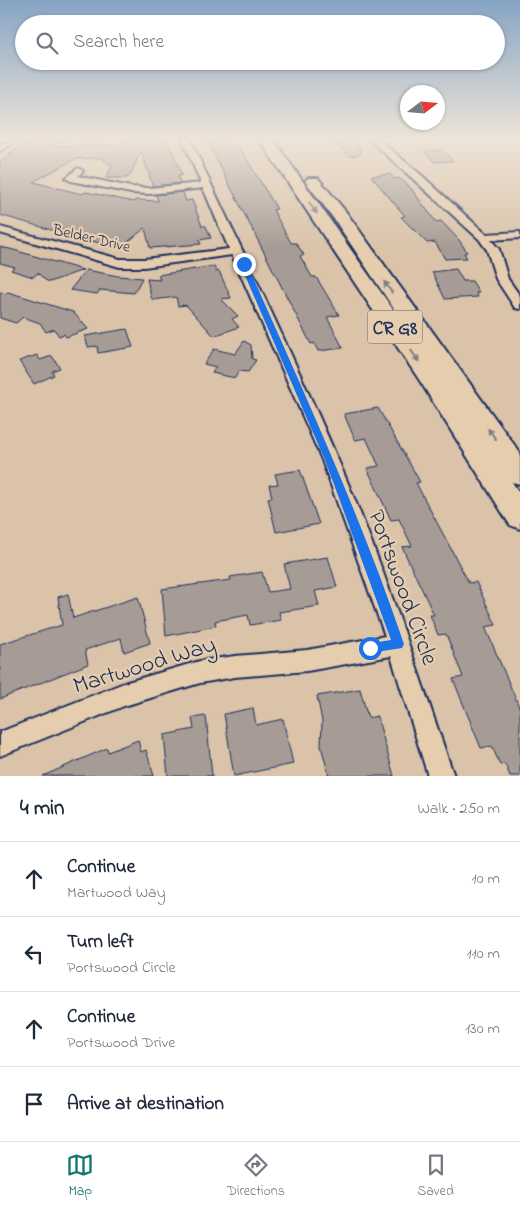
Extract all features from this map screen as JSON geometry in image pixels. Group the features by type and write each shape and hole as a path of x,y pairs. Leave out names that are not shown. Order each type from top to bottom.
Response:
{"main road":[{"name":"CR G8","path":"291,175 430,378 520,517"},
{"name":"CR G8","path":"309,175 340,216 520,474"}],"street":[{"path":"74,175 71,178 131,190 149,191 208,185"},
{"name":"Portswood Circle","path":"203,175 312,418 350,513 398,644 441,776"},
{"path":"416,175 483,237 493,249 502,279 520,305"},
{"name":"Belder Drive","path":"0,230 120,263 144,263 238,251"},
{"path":"483,237 520,235"},
{"name":"Martwood Way","path":"0,744 74,713 129,693 199,672 238,665 293,662 398,644"}],"building":[{"path":"0,175 45,175 33,182 82,194 86,192 134,202 135,200 158,201 156,195 183,192 186,201 192,200 202,226 206,226 211,238 199,240 201,244 150,248 145,228 124,245 115,242 110,246 82,238 86,236 59,229 55,231 0,215"},
{"path":"107,175 130,175 126,178 106,178"},
{"path":"149,175 181,175 178,176 180,183 153,186"},
{"path":"225,175 256,175 277,209 273,210 291,243 296,243 304,255 300,256 312,277 316,277 339,315 327,317 343,348 318,351 314,343 311,344"},
{"path":"391,175 394,179 399,178 409,186 436,222 441,221 459,240 467,252 464,253 467,258 445,259 435,242 427,243 401,217 405,216 371,176"},
{"path":"0,247 83,270 50,282 38,273 33,277 11,270 15,267 0,263"},
{"path":"214,266 216,272 219,271 231,298 221,299 238,316 232,319 239,327 214,336 186,305 178,306 176,297 153,300 151,297 147,279 160,280 158,275"},
{"path":"456,269 463,281 472,281 479,292 476,293 478,297 445,299 432,272"},
{"path":"86,270 142,278 134,293 100,290 97,294 70,290"},
{"path":"0,292 5,294 8,292 73,312 88,329 66,337 64,334 59,336 54,329 46,332 40,323 23,317 16,323 0,318"},
{"path":"127,329 133,347 98,353 97,346 88,347 85,336"},
{"path":"244,341 251,345 252,359 256,360 248,372 239,371 235,378 212,373 216,367 204,364 214,349 235,354"},
{"path":"37,355 40,360 52,356 60,368 52,371 54,375 34,384 19,361"},
{"path":"378,408 420,482 416,483 469,583 476,582 496,625 485,627 520,709 520,776 510,776 505,764 500,765 492,746 481,748 453,679 463,677 446,634 438,635 430,615 434,615 402,547 412,546 399,519 391,520 367,468 379,466 366,438 355,440 344,414"},
{"path":"300,470 319,524 276,532 268,498 272,497 269,485 278,484 275,474"},
{"path":"328,557 337,587 315,591 319,606 279,612 281,620 250,625 248,615 215,621 216,626 166,636 162,589 231,580 230,577 262,572 268,592 290,589 284,564"},
{"path":"68,594 73,618 138,597 150,643 124,652 121,638 85,650 88,664 0,699 0,644 62,625 58,597"},
{"path":"360,689 368,718 377,716 394,776 329,776 321,746 322,721 317,696"},
{"path":"253,708 256,725 283,719 293,764 234,776 224,714"},
{"path":"206,716 212,776 168,776 164,735 194,729 192,718"},
{"path":"138,740 141,752 146,750 154,776 43,776 107,748 108,752"}],"route":[{"path":"244,264 330,460 398,644 370,648"}]}
